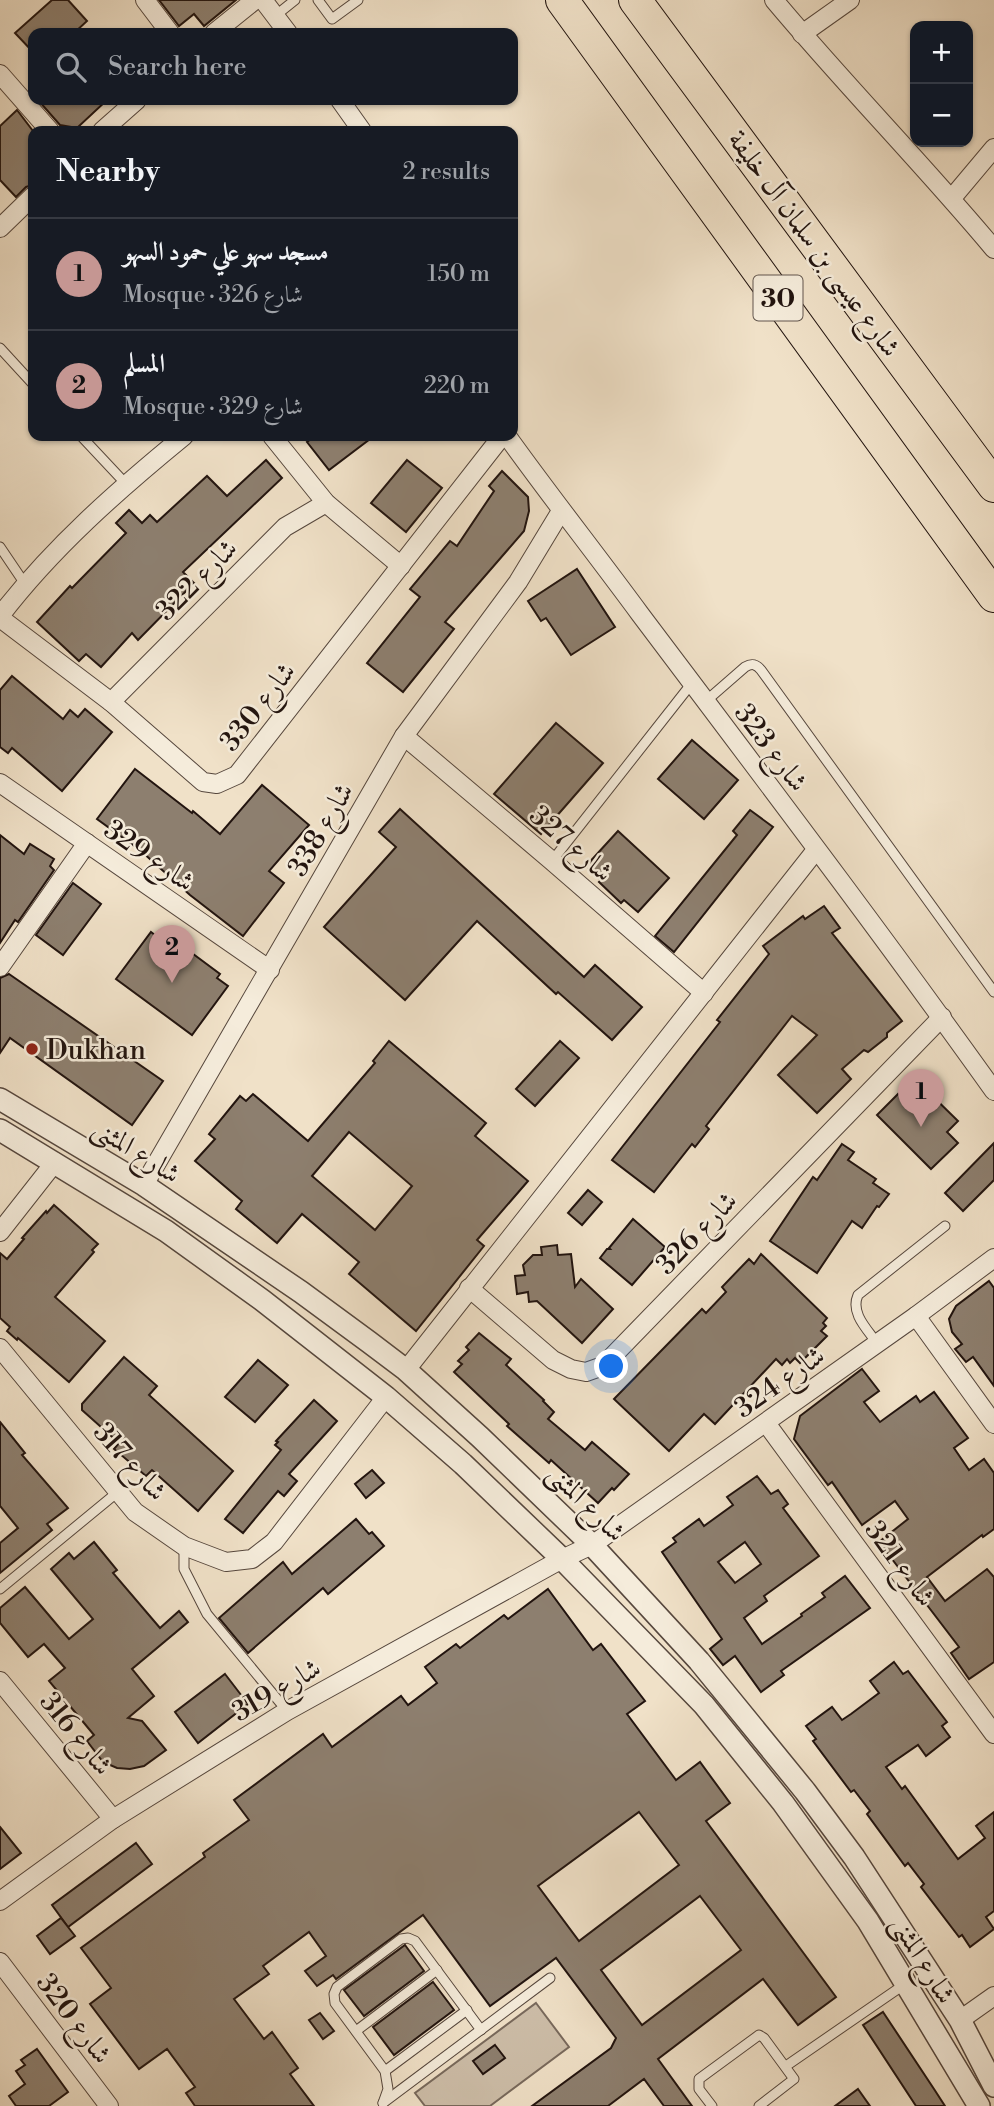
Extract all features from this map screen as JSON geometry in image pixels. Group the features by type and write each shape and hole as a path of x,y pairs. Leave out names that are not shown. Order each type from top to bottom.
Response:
{"highway":[{"name":"30","path":"562,0 994,596"},
{"name":"شارع عيسى بن سلمان آل خليفة","path":"635,0 994,486"}],"street":[{"path":"145,0 166,28"},
{"path":"220,28 255,0"},
{"path":"263,0 284,28"},
{"path":"774,0 952,198 994,249"},
{"path":"802,34 850,0"},
{"path":"0,74 46,126"},
{"path":"108,126 131,105"},
{"path":"344,105 358,126"},
{"path":"952,198 994,148"},
{"path":"0,228 28,201"},
{"path":"0,617 25,584 126,484 178,441"},
{"path":"276,441 327,503 401,566"},
{"name":"شارع 330","path":"0,617 111,702 202,782 218,784 237,775 500,441"},
{"name":"شارع 323","path":"508,441 706,701 942,1017 994,1091"},
{"name":"شارع 322","path":"111,702 285,527 327,503"},
{"name":"شارع 338","path":"144,1185 404,736 518,582 561,511"},
{"name":"شارع 327","path":"404,736 704,993"},
{"name":"شارع 329","path":"0,783 270,970"},
{"path":"0,967 87,843"},
{"path":"406,1370 816,850"},
{"name":"شارع 326","path":"468,1289 553,1360 571,1369 586,1372 603,1366 942,1017"},
{"name":"شارع المثنى","path":"0,1099 144,1185 301,1292 406,1370 592,1545 699,1661 805,1791 854,1857 960,2020 994,2086"},
{"name":"شارع المثنى","path":"0,1130 166,1231 262,1300 386,1397 463,1464 562,1559 704,1705 791,1814 868,1922 979,2106"},
{"path":"0,1232 55,1162"},
{"name":"شارع 324","path":"592,1545 994,1258"},
{"path":"916,1316 994,1423"},
{"name":"شارع 317","path":"0,1348 135,1512 184,1546 226,1562 252,1559 274,1542 386,1397"},
{"name":"شارع 321","path":"766,1423 994,1734"},
{"name":"شارع 319","path":"0,1901 113,1819 287,1711 592,1545"},
{"name":"شارع 316","path":"0,1681 113,1819"},
{"name":"شارع 320","path":"0,1962 109,2106"},
{"path":"960,2020 994,1996"}],"lane":[{"path":"275,16 295,0"},
{"path":"318,0 332,19 358,0"},
{"path":"0,348 28,379"},
{"path":"86,441 126,484"},
{"path":"0,547 25,584"},
{"path":"706,701 751,664 761,670 994,992"},
{"path":"552,861 692,683"},
{"path":"877,1343 855,1311 858,1295 944,1226"},
{"path":"0,1589 119,1491"},
{"path":"184,1546 184,1569 207,1615 287,1711"},
{"path":"381,2105 388,2089 385,2071 335,2003 334,1994 337,1987 401,1939 408,1938 415,1941 481,2029"},
{"path":"356,2031 437,1970"},
{"path":"381,2105 550,1978"},
{"path":"786,2066 905,1984"},
{"path":"385,2071 467,2010"},
{"path":"712,2106 699,2089 699,2079 756,2036 764,2038 793,2077 793,2081 759,2106"}],"shaded area":[{"path":"536,2003 569,2047 490,2106 425,2106 415,2093"}],"building":[{"path":"52,0 68,0 87,21 79,28 28,28 28,47 15,33"},
{"path":"159,0 236,0 204,26 194,14 179,26"},
{"path":"42,105 102,105 79,126 60,125"},
{"path":"17,110 29,126 28,186 16,197 0,180 0,126"},
{"path":"308,441 367,441 329,470"},
{"path":"266,460 282,478 183,572 194,583 138,640 132,633 101,667 86,654 79,661 37,622 70,586 72,588 126,533 116,523 129,510 142,523 150,515 157,522 207,476 227,496"},
{"path":"407,460 442,488 406,532 371,503"},
{"path":"502,471 528,497 529,511 524,531 445,622 454,629 403,692 367,663 420,597 410,589 450,541 457,546 494,491 489,486"},
{"path":"577,569 615,627 571,655 546,618 541,621 528,601"},
{"path":"12,676 63,719 70,710 78,717 85,709 112,732 62,791 12,748 8,753 0,747 0,690"},
{"path":"556,723 603,763 541,834 494,794"},
{"path":"692,740 738,780 704,819 658,779"},
{"path":"135,769 220,834 262,785 309,825 269,871 284,883 243,936 190,895 141,851 97,819"},
{"path":"400,809 584,977 595,965 642,1007 612,1040 558,992 556,994 477,921 405,1000 324,927 396,847 379,832"},
{"path":"750,810 773,827 674,952 655,936 737,835 733,831"},
{"path":"618,831 669,878 638,912 624,900 621,903 586,866"},
{"path":"0,835 24,854 30,844 54,859 50,866 54,870 0,943"},
{"path":"73,883 101,904 63,955 36,935"},
{"path":"824,906 840,928 832,933 902,1021 887,1033 887,1037 868,1052 864,1050 842,1069 851,1079 817,1113 778,1075 817,1035 792,1016 706,1126 709,1129 695,1147 692,1144 654,1192 612,1160 720,1022 717,1020 769,954 763,946 803,916 805,919"},
{"path":"151,932 160,939 165,933 220,974 217,978 228,986 192,1035 116,979"},
{"path":"9,974 163,1081 132,1125 10,1038 0,1053 0,978"},
{"path":"389,1041 486,1123 475,1136 528,1181 477,1240 484,1246 416,1331 349,1274 359,1262 302,1214 277,1243 236,1209 242,1201 195,1161 215,1139 209,1134 240,1096 246,1101 253,1094 308,1141 375,1063 373,1061","holes":["349,1132 412,1186 375,1230 312,1176"]},
{"path":"560,1041 579,1058 535,1106 516,1089"},
{"path":"914,1078 958,1121 947,1132 958,1143 931,1169 877,1115"},
{"path":"994,1143 994,1180 963,1211 945,1193"},
{"path":"842,1144 854,1152 848,1160 876,1179 873,1183 889,1194 862,1228 852,1221 817,1273 770,1241 813,1177 817,1180"},
{"path":"588,1190 602,1202 582,1225 568,1213"},
{"path":"54,1205 98,1244 55,1297 105,1341 69,1382 7,1331 10,1327 0,1318 0,1253 7,1259 24,1239 22,1238"},
{"path":"633,1219 665,1247 632,1285 600,1258"},
{"path":"557,1245 558,1255 571,1254 575,1287 581,1279 613,1309 582,1343 537,1301 529,1302 528,1292 517,1294 515,1276 525,1275 523,1265 533,1255 542,1255 541,1247"},
{"path":"761,1254 827,1318 823,1323 826,1326 821,1331 827,1336 800,1363 795,1358 790,1363 787,1359 782,1365 776,1359 715,1424 704,1414 669,1451 614,1399 702,1309 706,1313 726,1292 722,1287 749,1259 754,1264"},
{"path":"989,1281 994,1288 994,1386 973,1357 966,1362 955,1349 962,1344 952,1332 949,1319 956,1306"},
{"path":"479,1333 511,1359 506,1365 554,1412 548,1419 585,1450 592,1442 629,1474 598,1503 551,1460 549,1463 507,1426 509,1424 454,1372 462,1364 458,1361 469,1350 466,1347"},
{"path":"124,1357 157,1386 149,1395 233,1471 198,1511 152,1470 146,1476 114,1449 119,1443 82,1410 82,1404"},
{"path":"258,1360 288,1385 255,1422 225,1397"},
{"path":"862,1369 879,1391 864,1402 880,1422 916,1396 920,1402 934,1392 968,1438 954,1448 969,1470 984,1459 994,1473 994,1529 983,1537 982,1535 927,1577 945,1601 987,1569 994,1577 994,1662 969,1679 951,1653 959,1647 879,1542 908,1519 895,1501 862,1525 832,1482 828,1485 794,1439 800,1416"},
{"path":"314,1400 337,1421 289,1474 297,1481 284,1496 278,1491 243,1533 225,1519 281,1450 275,1445 278,1442 276,1441"},
{"path":"0,1422 25,1453 22,1455 68,1508 47,1524 52,1530 0,1573 0,1543 18,1528 0,1506"},
{"path":"372,1470 384,1483 366,1498 355,1484"},
{"path":"757,1476 771,1494 778,1490 788,1504 783,1508 819,1556 764,1596 767,1601 744,1618 762,1644 802,1616 801,1614 825,1597 822,1593 845,1576 870,1608 781,1671 784,1675 761,1692 735,1656 723,1665 710,1649 722,1639 662,1552 676,1542 673,1538 699,1519 704,1526 733,1505 727,1497","holes":["745,1542 761,1564 735,1583 718,1562"]},
{"path":"356,1519 384,1546 328,1594 323,1588 248,1653 219,1618 283,1562 292,1574"},
{"path":"94,1542 117,1570 113,1573 160,1628 179,1611 188,1622 132,1669 154,1696 128,1718 142,1721 166,1750 144,1766 130,1769 117,1768 103,1762 87,1741 94,1735 49,1681 65,1668 44,1644 28,1657 0,1623 0,1608 25,1587 69,1639 93,1619 51,1569 69,1553 74,1559"},
{"path":"548,1589 593,1650 601,1644 645,1701 627,1714 676,1780 700,1762 730,1803 706,1821 836,1997 798,2025 763,1979 658,2059 692,2106 664,2106 644,2079 608,2106 532,2106 611,2048 616,2038 556,1958 490,2006 423,1915 336,1979 333,1975 317,1986 305,1971 326,1956 309,1932 263,1966 269,1974 234,1999 264,2039 272,2032 298,2068 290,2074 314,2106 195,2106 186,2093 195,2087 167,2049 139,2069 90,2004 111,1988 81,1948 205,1857 203,1853 249,1820 234,1800 323,1734 332,1747 401,1696 408,1705 437,1683 425,1667 456,1644 460,1648 504,1615 508,1619","holes":["639,1812 679,1865 579,1941 538,1886","700,1896 741,1950 642,2025 601,1970"]},
{"path":"894,1662 903,1674 908,1671 947,1722 942,1726 950,1737 926,1756 918,1745 886,1767 902,1789 905,1786 958,1859 985,1838 976,1826 994,1812 994,1911 986,1917 994,1929 970,1947 962,1935 959,1937 921,1887 924,1884 908,1863 905,1866 867,1814 870,1811 854,1790 851,1792 813,1741 816,1739 806,1726 832,1707 842,1720 851,1714 879,1693 870,1681"},
{"path":"225,1674 248,1704 198,1743 175,1712"},
{"path":"0,1827 21,1853 0,1869"},
{"path":"136,1843 152,1864 68,1927 52,1905"},
{"path":"61,1918 75,1936 50,1954 37,1936"},
{"path":"405,1945 424,1971 364,2016 344,1990"},
{"path":"433,1982 454,2010 394,2055 373,2027"},
{"path":"883,2012 945,2106 916,2106 863,2025"},
{"path":"320,2013 334,2031 323,2039 309,2020"},
{"path":"495,2045 505,2058 483,2074 473,2061"},
{"path":"37,2049 68,2092 49,2106 16,2106 9,2096 25,2084 16,2071 25,2065 21,2060"},
{"path":"858,2089 870,2106 835,2106"}],"place":[{"name":"المسلم","path":"172,983"},
{"name":"Dukhan","path":"32,1049"},
{"name":"مسجد سهو علي حمود السهو","path":"921,1127"}]}
